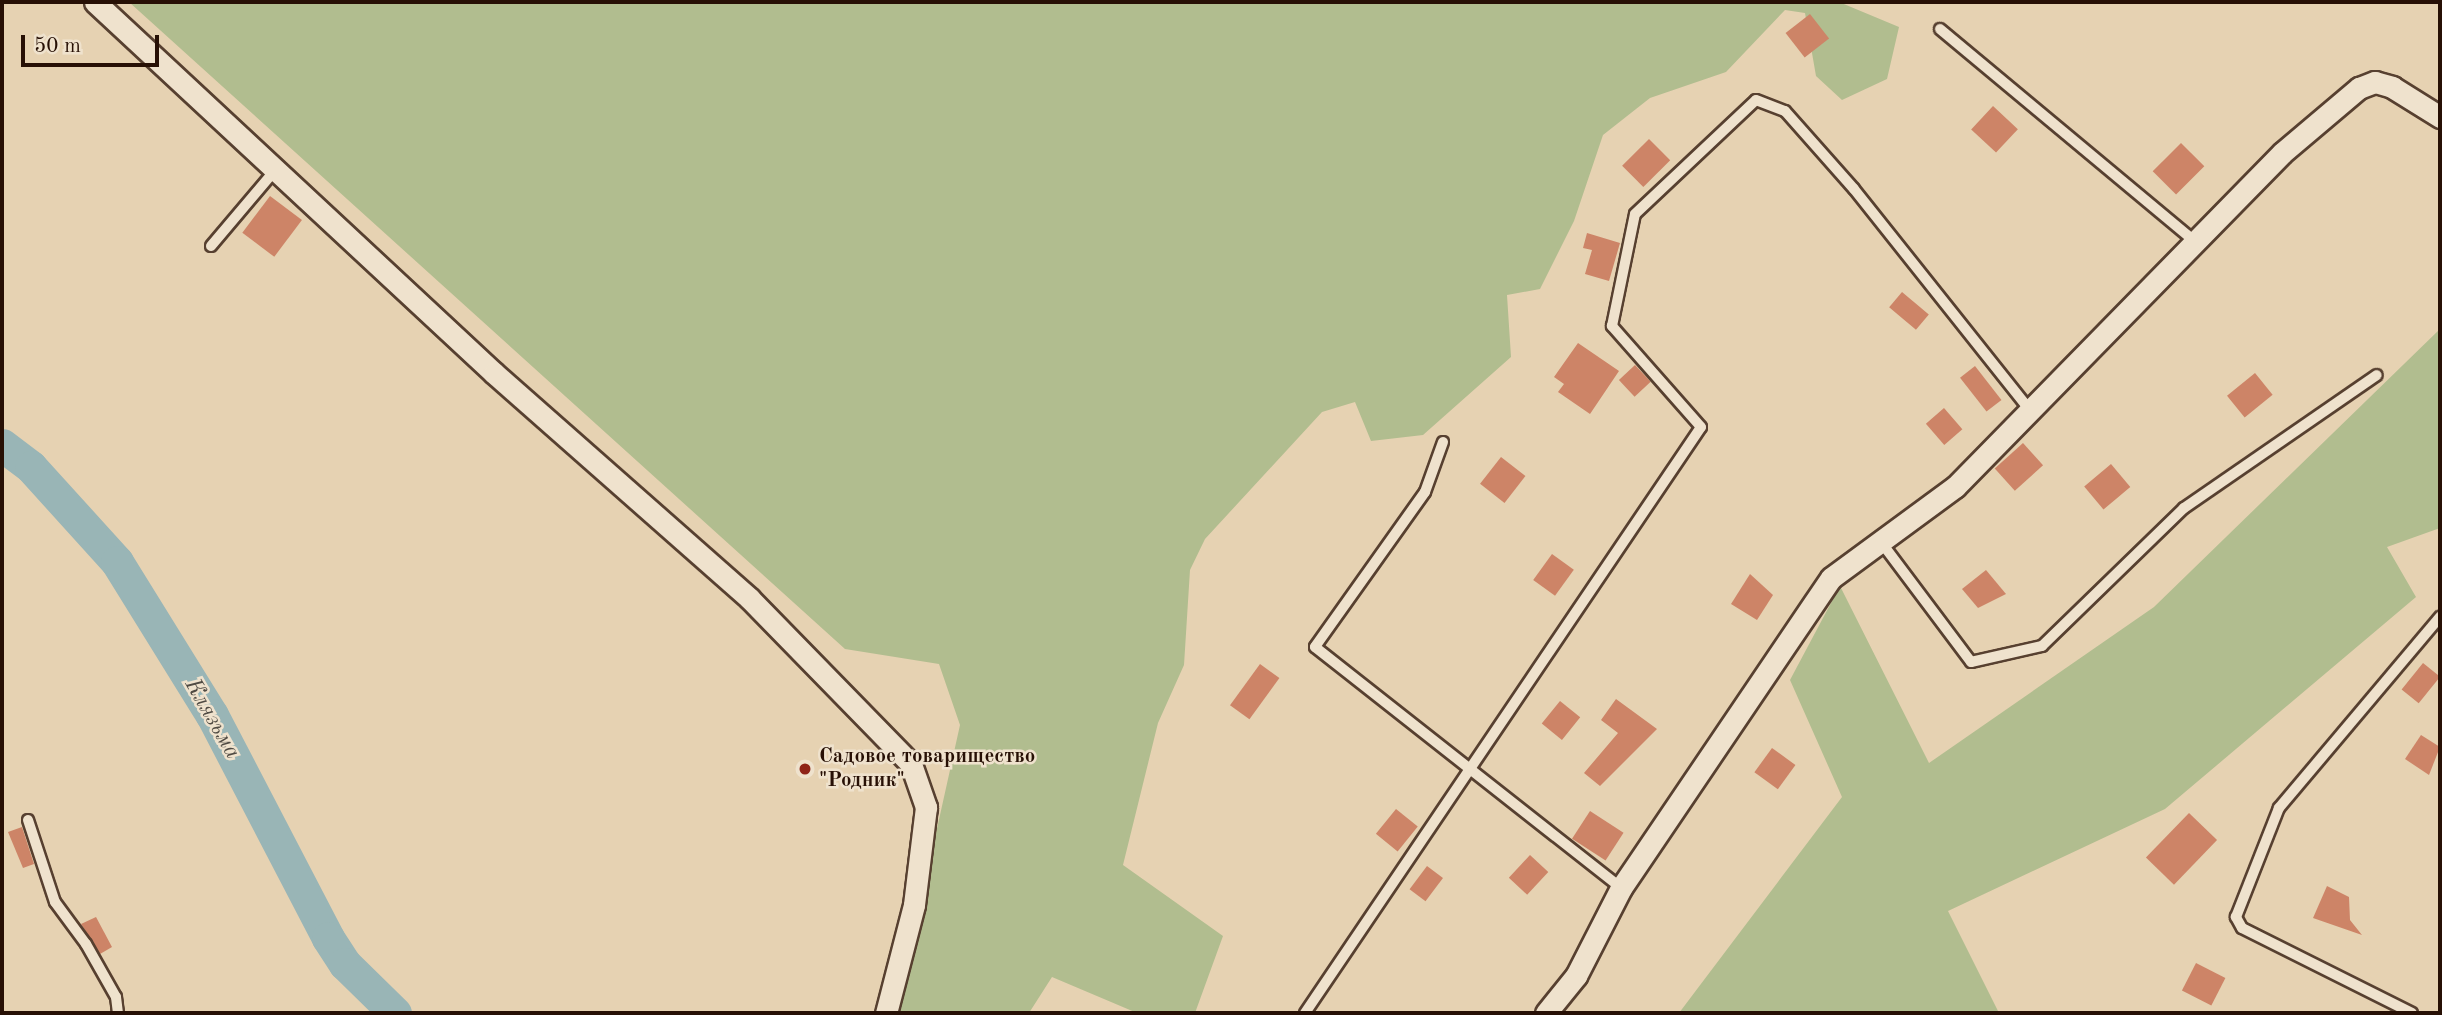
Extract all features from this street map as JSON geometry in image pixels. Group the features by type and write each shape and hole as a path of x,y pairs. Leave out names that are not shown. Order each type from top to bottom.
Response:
{"street":[{"path":"95,2 749,598 911,764 926,807 914,905 886,1013"},
{"path":"1546,1013 1576,976 1621,888 1831,578 1955,487 2028,408 2194,241 2359,88 2375,82 2392,86 2440,117"}],"lane":[{"path":"1940,29 2194,241"},
{"path":"1305,1013 1474,772 1701,427 1612,326 1635,215 1756,100 1785,111 1854,189 2028,408"},
{"path":"211,246 276,169"},
{"path":"1881,542 1971,662 2042,646 2184,508 2377,375"},
{"path":"1443,442 1426,492 1315,647 1621,888"},
{"path":"2412,1013 2242,928 2236,918 2279,808 2440,617"},
{"path":"28,820 55,902 86,944 116,997 118,1013"}],"green space":[{"path":"129,2 1839,2 1899,27 1887,79 1842,100 1816,76 1805,13 1785,10 1726,72 1650,98 1603,135 1574,221 1540,289 1507,295 1511,357 1423,435 1371,441 1355,402 1322,412 1205,539 1190,570 1184,665 1158,723 1123,865 1223,936 1195,1013 1137,1013 1052,977 1029,1013 896,1013 960,725 939,664 845,649"},
{"path":"2440,329 2440,528 2387,547 2416,597 2165,809 1948,911 1999,1013 1679,1013 1842,797 1790,680 1840,586 1929,763 2154,607"}],"building":[{"path":"1810,14 1829,38 1805,58 1786,33"},
{"path":"1993,106 2018,129 1996,153 1971,129"},
{"path":"1649,139 1670,160 1643,187 1622,166"},
{"path":"2181,143 2204,166 2176,195 2153,171"},
{"path":"270,196 302,220 274,257 242,233"},
{"path":"1587,233 1620,243 1609,281 1585,274 1592,250 1583,248"},
{"path":"1902,292 1929,314 1916,330 1889,307"},
{"path":"1578,343 1619,371 1590,414 1558,392 1564,384 1554,377"},
{"path":"1635,365 1651,382 1635,397 1619,380"},
{"path":"1975,366 2001,400 1987,412 1960,378"},
{"path":"2255,373 2273,395 2245,417 2227,396"},
{"path":"1944,408 1962,429 1944,445 1926,424"},
{"path":"2023,443 2043,465 2015,491 1995,468"},
{"path":"1501,457 1525,476 1504,503 1480,484"},
{"path":"2111,464 2130,487 2103,509 2084,486"},
{"path":"1552,554 1574,570 1555,596 1533,580"},
{"path":"1986,570 2006,594 1978,608 1962,589"},
{"path":"1750,574 1773,595 1757,620 1731,604"},
{"path":"2423,663 2440,677 2419,703 2402,689"},
{"path":"1260,664 1279,678 1249,719 1230,705"},
{"path":"1616,699 1657,729 1600,786 1584,773 1618,733 1601,720"},
{"path":"1560,701 1580,717 1562,740 1542,724"},
{"path":"2421,735 2440,747 2429,775 2405,759"},
{"path":"1772,748 1795,765 1778,789 1754,772"},
{"path":"1396,809 1418,827 1398,851 1376,834"},
{"path":"1590,811 1624,833 1606,860 1572,839"},
{"path":"2189,813 2217,840 2174,885 2146,858"},
{"path":"22,827 34,864 23,868 8,832"},
{"path":"1530,855 1548,872 1527,895 1509,878"},
{"path":"1427,866 1443,878 1426,901 1410,889"},
{"path":"2327,886 2349,897 2350,920 2362,935 2313,918"},
{"path":"96,917 112,947 100,954 81,924"},
{"path":"2196,963 2225,978 2211,1006 2182,991"}],"waterway":[{"name":"Клязьма","path":"2,445 31,467 117,562 212,715 328,938 345,964 395,1013"}],"place":[{"name":"Садовое товарищество \"Родник\"","path":"805,769"}]}
